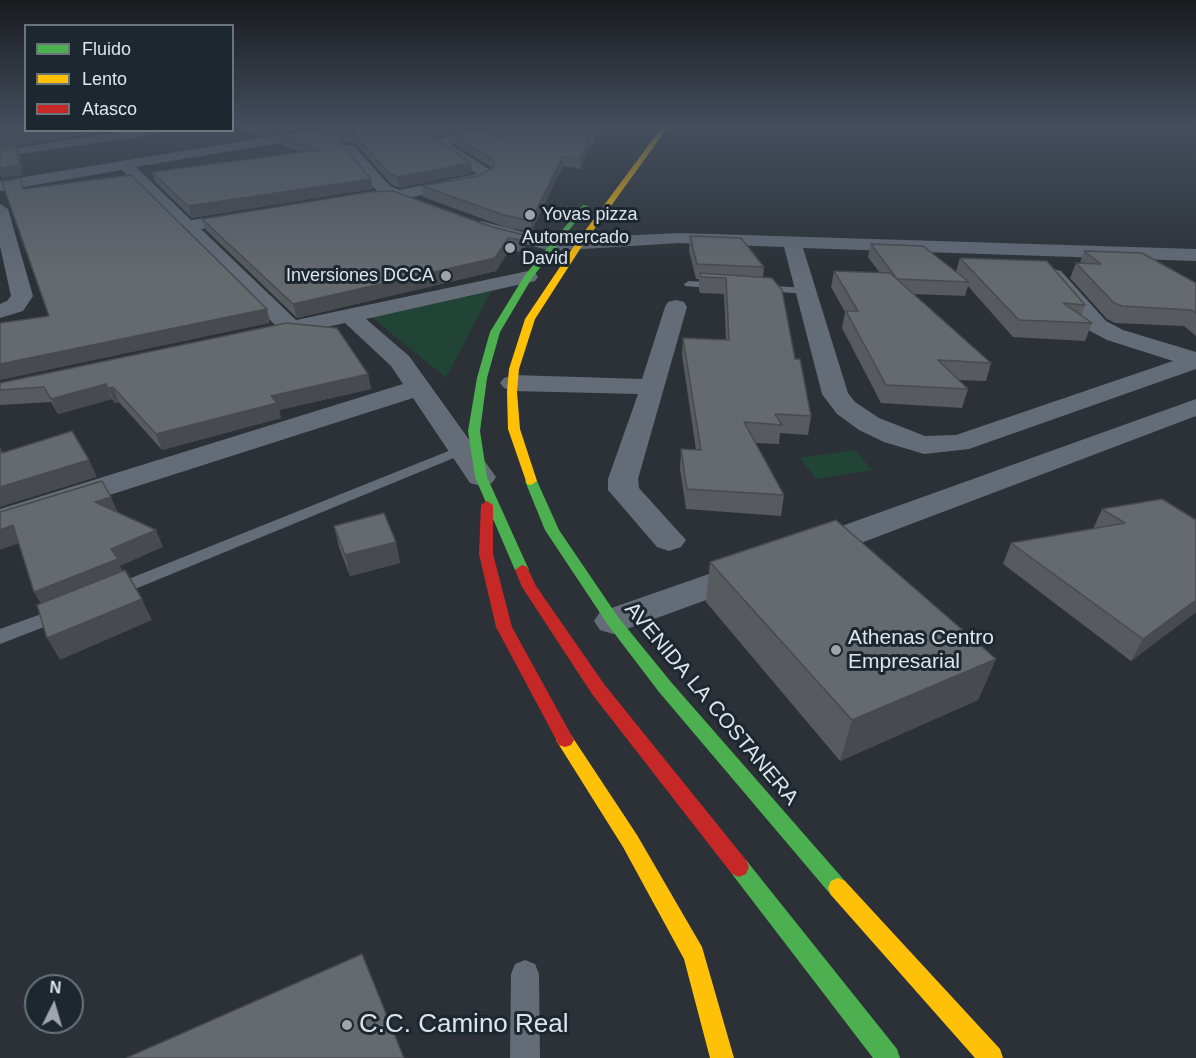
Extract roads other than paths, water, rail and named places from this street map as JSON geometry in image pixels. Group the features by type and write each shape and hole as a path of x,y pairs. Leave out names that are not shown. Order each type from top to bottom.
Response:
{"street":[{"path":"0,186 61,176"},
{"path":"137,176 291,328"},
{"path":"373,176 384,189 426,206"},
{"path":"371,196 397,195 483,176"},
{"name":"AVENIDA LA COSTANERA","path":"629,176 530,319 514,369 513,383 514,429 528,475 552,530 613,621 665,687 982,1054"},
{"path":"596,191 551,245 528,277 495,332 482,378 474,430 484,484 486,554 504,627 557,728 630,841 694,955 722,1058"},
{"path":"0,209 5,247 22,296 15,306 0,311"},
{"path":"188,226 268,213"},
{"path":"468,221 499,233 575,252 714,239 1196,255"},
{"path":"792,242 835,394 846,408 868,424 894,436 924,445 959,443 1196,361"},
{"path":"1034,251 1098,326 1115,335 1196,361"},
{"path":"233,340 528,277"},
{"path":"669,540 624,490 622,479 653,387 661,353 682,295"},
{"path":"349,315 400,361 484,484 529,586 598,689 830,980 888,1058"},
{"path":"513,383 653,387"},
{"path":"0,520 417,388"},
{"path":"613,621 1196,407"}],"lane":[{"path":"682,295 736,287"},
{"path":"747,288 806,291"},
{"path":"99,597 461,450"},
{"path":"0,637 77,606"},
{"path":"525,974 525,1058"}],"place":[{"name":"Yovas pizza","path":"530,215"},
{"name":"Automercado David","path":"510,248"},
{"name":"Inversiones DCCA","path":"446,276"},
{"name":"Athenas Centro Empresarial","path":"836,650"},
{"name":"C.C. Camino Real","path":"347,1025"}]}
